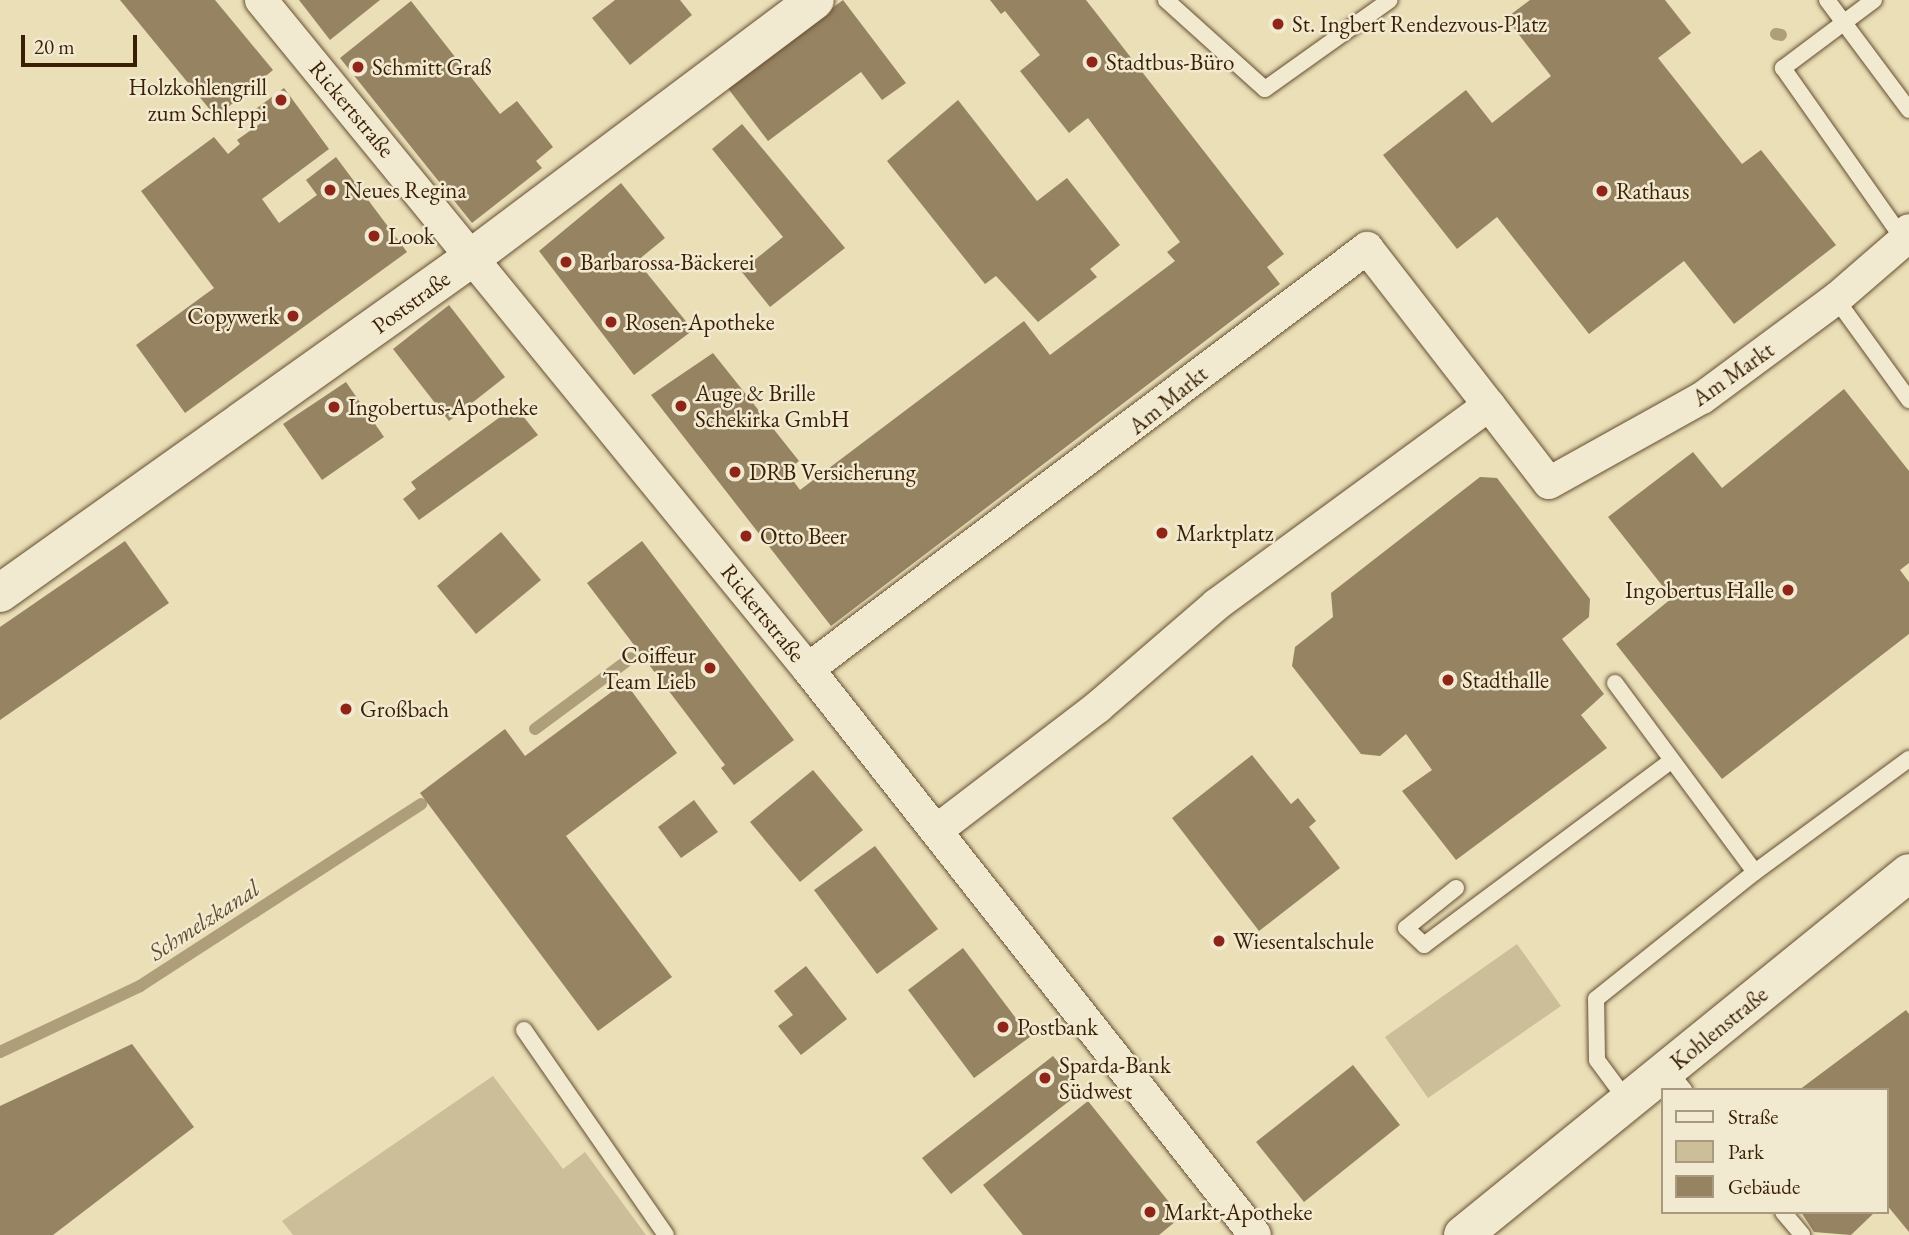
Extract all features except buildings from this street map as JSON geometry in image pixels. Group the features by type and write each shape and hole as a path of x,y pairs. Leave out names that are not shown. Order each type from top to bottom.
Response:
{"main road":[{"name":"Poststraße","path":"0,593 474,256 815,0"},
{"name":"Kohlenstraße","path":"1472,1230 1628,1102 1676,1080 1909,873"}],"street":[{"name":"Rickertstraße","path":"261,0 474,256 808,669 1255,1235"},
{"name":"Am Markt","path":"808,669 1367,248 1549,483 1702,398 1836,299 1907,235"},
{"path":"937,830 1098,707 1216,606 1489,405"}],"lane":[{"path":"1166,0 1265,89 1390,0"},
{"path":"1827,0 1909,110"},
{"path":"1874,0 1783,68 1907,235"},
{"path":"1836,299 1909,400"},
{"path":"1615,683 1755,872"},
{"path":"1628,1102 1597,1060 1596,999 1755,872 1909,759"},
{"path":"1456,888 1406,928 1424,946 1672,761"},
{"path":"524,1030 666,1235"},
{"path":"1785,1214 1802,1235"}],"green space":[{"path":"1517,944 1561,1006 1428,1098 1385,1037"},
{"path":"493,1076 563,1169 585,1152 646,1235 293,1235 282,1221"}],"waterway":[{"name":"Schmelzkanal","path":"1776,34 1781,35"},
{"name":"Schmelzkanal","path":"535,729 631,658"},
{"name":"Schmelzkanal","path":"0,1052 140,986 421,804"}],"place":[{"name":"St. Ingbert Rendezvous-Platz","path":"1278,24"},
{"name":"Stadtbus-Büro","path":"1092,62"},
{"name":"Schmitt Graß","path":"358,67"},
{"name":"Holzkohlengrill zum Schleppi","path":"281,100"},
{"name":"Neues Regina","path":"330,190"},
{"name":"Rathaus","path":"1602,191"},
{"name":"Look","path":"374,236"},
{"name":"Barbarossa-Bäckerei","path":"566,262"},
{"name":"Copywerk","path":"293,316"},
{"name":"Rosen-Apotheke","path":"611,322"},
{"name":"Auge & Brille Schekirka GmbH","path":"681,406"},
{"name":"Ingobertus-Apotheke","path":"334,407"},
{"name":"DRB Versicherung","path":"735,472"},
{"name":"Marktplatz","path":"1162,533"},
{"name":"Otto Beer","path":"746,536"},
{"name":"Ingobertus Halle","path":"1788,590"},
{"name":"Coiffeur Team Lieb","path":"710,668"},
{"name":"Stadthalle","path":"1448,680"},
{"name":"Großbach","path":"346,709"},
{"name":"Wiesentalschule","path":"1219,941"},
{"name":"Postbank","path":"1003,1027"},
{"name":"Sparda-Bank Südwest","path":"1045,1078"},
{"name":"Markt-Apotheke","path":"1150,1212"}]}
